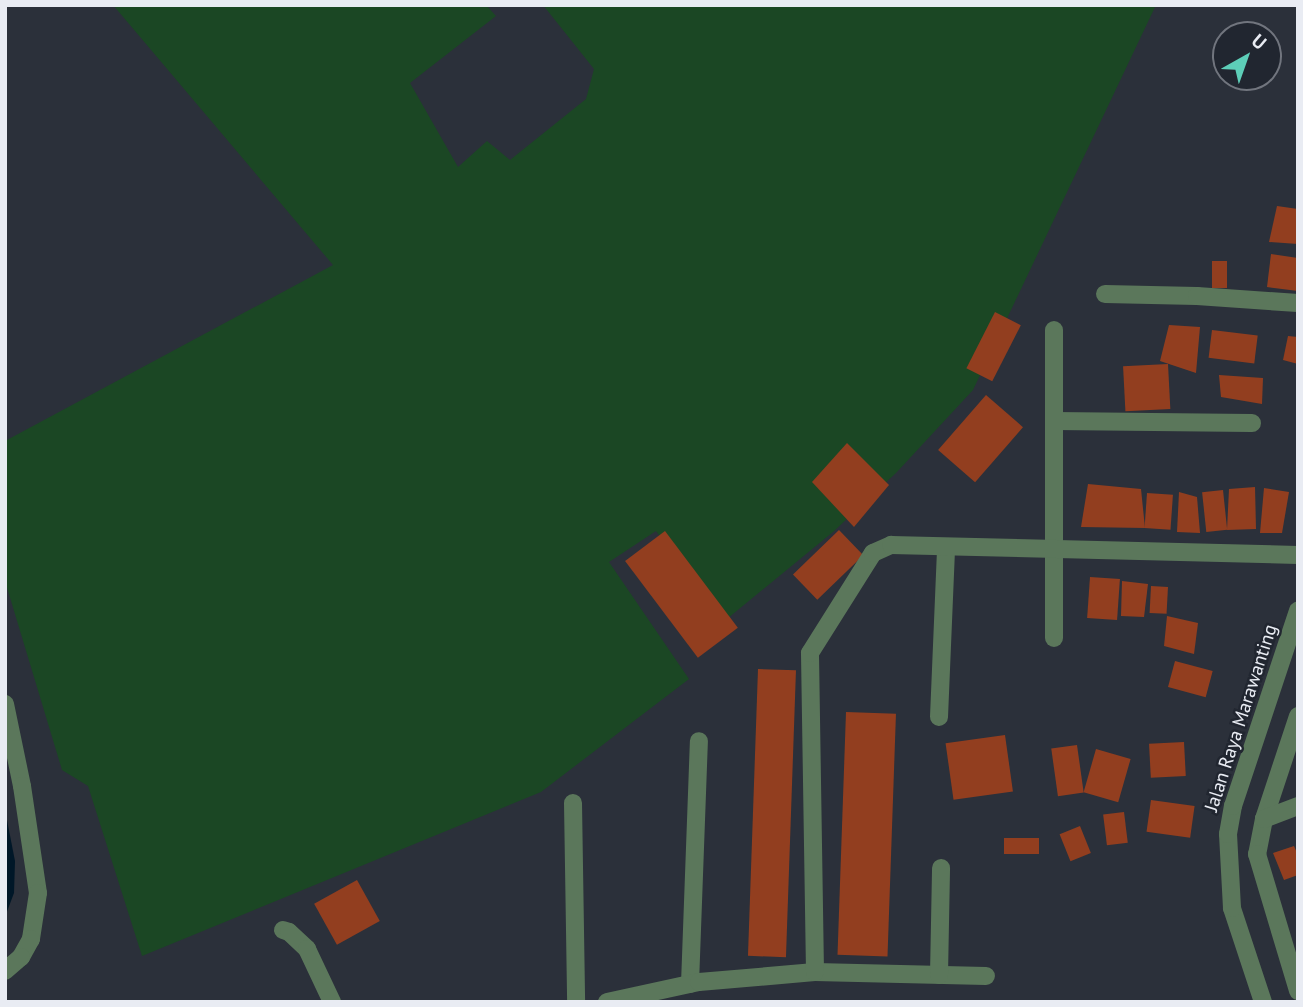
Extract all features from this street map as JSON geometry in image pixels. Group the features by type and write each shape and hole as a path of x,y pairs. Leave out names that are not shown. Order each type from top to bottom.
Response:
{"street":[{"path":"1105,294 1197,296 1298,303"},
{"path":"1054,330 1054,638"},
{"path":"1054,421 1252,423"},
{"path":"815,972 810,653 873,553 891,545 1298,555"},
{"path":"939,717 946,547"},
{"name":"Jalan Raya Marawanting","path":"1263,1002 1232,908 1227,841 1233,806 1298,611"},
{"path":"5,704 22,786 38,893 31,939 21,957 5,971"},
{"path":"1298,716 1264,819 1257,854 1294,961 1298,991"},
{"path":"690,984 699,741"},
{"path":"573,803 576,1002"},
{"path":"1264,819 1298,806"},
{"path":"939,975 941,868"},
{"path":"283,930 289,932 307,949 332,1002"},
{"path":"607,1002 690,984 815,972 986,976"}],"green space":[{"path":"113,5 486,5 496,16 410,83 458,167 487,141 510,160 586,99 594,69 543,5 1156,5 973,390 896,473 833,532 722,623 656,531 609,562 689,679 541,792 142,956 88,786 62,770 5,581 5,441 333,265"}],"water":[{"path":"5,810 15,861 14,893 5,917"}],"building":[{"path":"1277,206 1298,209 1298,244 1269,242"},
{"path":"1271,254 1298,258 1298,291 1267,287"},
{"path":"1212,261 1227,261 1227,288 1212,288"},
{"path":"995,312 1021,325 992,381 966,368"},
{"path":"1169,325 1200,327 1196,373 1160,361"},
{"path":"1212,330 1258,336 1254,363 1209,358"},
{"path":"1288,336 1298,337 1298,364 1283,360"},
{"path":"1168,364 1170,409 1125,411 1123,366"},
{"path":"1219,375 1263,378 1262,404 1221,397"},
{"path":"986,395 1023,427 975,482 938,450"},
{"path":"847,443 889,485 854,527 812,482"},
{"path":"1088,484 1141,489 1145,528 1081,527"},
{"path":"1255,487 1256,529 1227,530 1229,489"},
{"path":"1264,488 1289,492 1282,533 1260,533"},
{"path":"1223,490 1227,530 1206,532 1202,492"},
{"path":"1179,492 1197,497 1200,533 1177,532"},
{"path":"1147,493 1173,495 1170,530 1145,528"},
{"path":"839,530 863,555 817,600 793,574"},
{"path":"665,531 738,628 698,658 625,561"},
{"path":"1090,577 1120,579 1117,620 1087,618"},
{"path":"1122,581 1148,584 1144,617 1121,616"},
{"path":"1151,586 1168,587 1167,614 1150,613"},
{"path":"1167,616 1198,623 1194,654 1164,646"},
{"path":"1175,661 1213,671 1206,697 1168,687"},
{"path":"758,669 796,670 786,957 748,956"},
{"path":"846,712 896,714 887,957 838,955"},
{"path":"1005,735 1013,791 954,800 946,743"},
{"path":"1184,742 1186,776 1151,778 1149,744"},
{"path":"1077,745 1084,793 1058,796 1051,749"},
{"path":"1096,749 1131,759 1118,802 1084,792"},
{"path":"1151,800 1195,806 1190,838 1147,832"},
{"path":"1124,812 1128,843 1107,845 1103,815"},
{"path":"1080,826 1091,853 1070,861 1060,834"},
{"path":"1004,838 1039,838 1039,854 1004,854"},
{"path":"1294,846 1298,855 1298,875 1284,880 1273,853"},
{"path":"357,880 380,921 337,945 314,904"}]}
